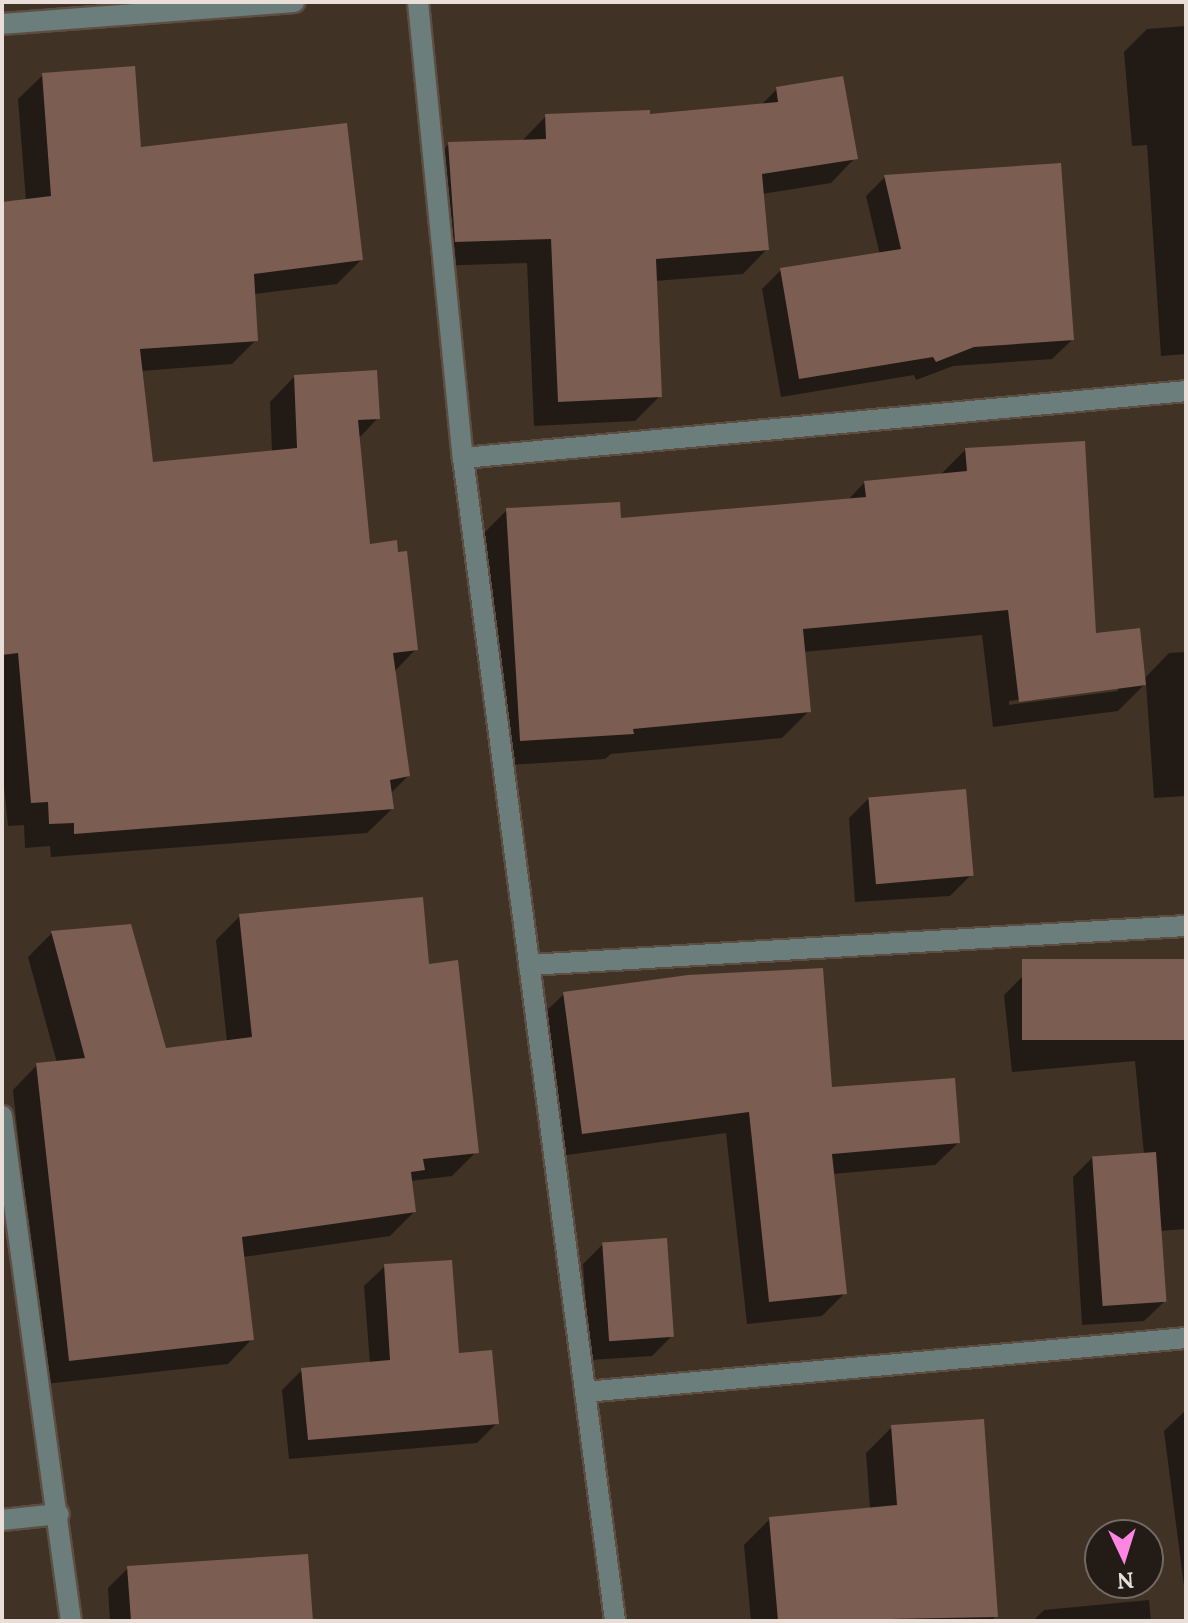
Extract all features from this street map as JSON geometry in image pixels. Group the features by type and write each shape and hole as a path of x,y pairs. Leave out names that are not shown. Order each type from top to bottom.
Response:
{"street":[{"path":"2,24 294,2"},
{"path":"418,2 463,458 615,1621"},
{"path":"463,458 1186,391"},
{"path":"529,965 1186,926"},
{"path":"2,1116 59,1514 71,1621"},
{"path":"585,1392 1186,1338"},
{"path":"2,1520 59,1514"}],"building":[{"path":"135,66 141,147 347,123 363,260 254,274 258,341 140,349 153,462 297,448 294,375 377,370 380,419 358,420 370,544 397,540 398,552 407,551 418,650 393,653 410,776 390,780 394,809 74,834 74,823 49,824 48,802 31,803 18,653 2,655 2,202 51,196 42,73"},
{"path":"843,76 858,159 762,174 769,250 656,259 662,397 558,402 551,239 455,242 448,142 546,139 545,114 650,110 650,114 778,102 776,87"},
{"path":"1061,163 1074,340 974,347 936,362 933,357 799,379 780,268 901,249 884,175"},
{"path":"1085,441 1096,633 1140,628 1146,685 1019,702 1008,610 803,629 811,712 633,729 634,734 520,741 506,508 620,502 621,518 866,497 864,481 967,471 965,448"},
{"path":"966,789 974,876 876,884 868,798"},
{"path":"423,897 429,964 458,960 479,1153 423,1159 425,1170 411,1172 416,1212 242,1237 254,1340 69,1361 36,1063 85,1058 51,931 131,924 166,1048 252,1037 239,914"},
{"path":"1022,959 1186,959 1186,1040 1022,1040"},
{"path":"823,968 832,1087 955,1078 960,1143 832,1154 847,1294 769,1302 749,1112 582,1134 563,992 688,975"},
{"path":"1156,1152 1166,1302 1103,1306 1092,1156"},
{"path":"667,1238 674,1337 609,1341 602,1243"},
{"path":"452,1260 459,1353 492,1350 499,1424 308,1440 301,1368 390,1360 384,1264"},
{"path":"984,1419 998,1617 778,1621 769,1517 897,1505 891,1425"},
{"path":"308,1554 313,1621 131,1621 127,1566"}]}
